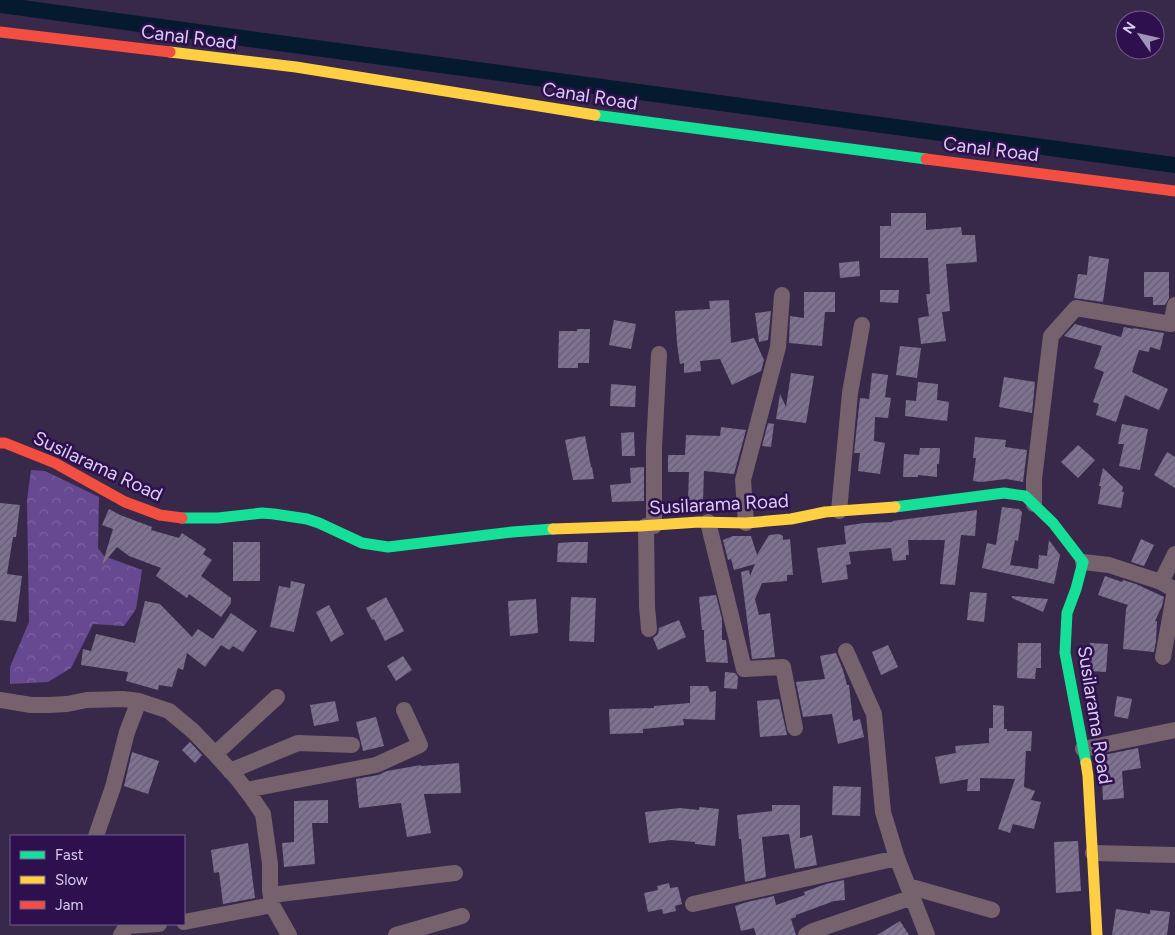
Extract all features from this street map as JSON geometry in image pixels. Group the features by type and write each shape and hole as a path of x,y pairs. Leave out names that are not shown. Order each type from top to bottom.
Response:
{"street":[{"name":"Canal Road","path":"0,32 296,67 608,117 1175,191"},
{"path":"746,523 743,480 778,347 782,295"},
{"path":"1034,504 1034,479 1051,336 1076,308 1171,324 1175,305"},
{"path":"839,511 850,393 862,325"},
{"path":"649,629 647,607 658,354"},
{"name":"Susilarama Road","path":"0,443 56,463 126,502 160,515 181,518 218,518 262,513 274,514 307,519 362,543 388,547 495,534 556,529 650,526 698,522 746,523 791,519 824,512 1004,493 1026,496 1053,523 1082,562 1076,588 1067,612 1065,653 1088,776 1096,935"},
{"path":"708,522 744,668 783,667 795,728"},
{"path":"1162,657 1175,554"},
{"path":"1082,562 1109,565 1170,587"},
{"path":"846,650 874,714 883,812 897,858 927,935"},
{"path":"215,754 278,697"},
{"path":"0,700 31,705 122,699 139,701 169,711 215,754 246,790 262,814 270,864 272,900 289,935"},
{"path":"96,835 127,732 139,701"},
{"path":"376,765 420,745 404,710"},
{"path":"1083,749 1175,730"},
{"path":"230,771 298,743 352,745"},
{"path":"246,790 418,757"},
{"path":"1092,853 1175,855"},
{"path":"692,904 897,858"},
{"path":"187,926 272,900 455,873"},
{"path":"806,935 911,892 992,910"},
{"path":"396,935 462,916"},
{"path":"121,935 127,926 143,925"}],"green space":[{"path":"31,470 45,471 99,497 98,548 104,556 142,570 136,609 124,626 93,624 71,668 48,682 10,684 10,667 29,622 27,500"}],"building":[{"path":"891,213 926,213 926,230 961,227 962,235 975,235 977,262 946,264 950,311 942,312 946,341 921,344 918,318 929,316 926,294 930,294 928,258 880,258 880,226 891,226"},
{"path":"1089,256 1109,259 1103,302 1074,298 1078,274 1087,275"},
{"path":"859,261 860,276 840,278 839,263"},
{"path":"1144,272 1169,272 1169,298 1165,305 1153,305 1153,297 1144,297"},
{"path":"880,290 899,290 898,303 880,302"},
{"path":"804,292 835,292 835,312 825,312 822,346 789,343 790,316 804,318"},
{"path":"729,300 731,343 754,338 764,360 761,371 732,385 720,359 700,361 701,371 684,373 684,363 680,364 675,311 710,309 709,301"},
{"path":"771,311 768,340 759,342 755,313"},
{"path":"614,320 636,324 631,349 609,345"},
{"path":"1075,324 1121,337 1124,327 1164,333 1160,350 1150,347 1149,352 1139,350 1132,372 1168,389 1159,410 1125,395 1116,422 1096,415 1099,404 1093,402 1104,372 1094,368 1102,346 1064,336"},
{"path":"577,329 590,329 589,363 578,363 578,368 558,368 559,331 577,331"},
{"path":"900,346 921,348 917,378 896,375"},
{"path":"791,373 814,376 806,423 776,419 780,394 786,407"},
{"path":"872,373 888,375 885,397 891,398 888,418 875,417 874,441 885,443 880,474 858,471 860,453 854,453 860,398 869,399"},
{"path":"1004,377 1035,382 1032,413 999,407"},
{"path":"918,382 938,384 937,400 949,402 947,421 905,416 906,400 916,401"},
{"path":"611,384 636,386 635,407 610,406"},
{"path":"768,423 774,424 771,447 762,446"},
{"path":"1122,424 1148,429 1140,470 1119,466 1124,444 1118,444"},
{"path":"721,427 746,430 734,474 704,471 703,501 688,501 689,472 668,472 668,455 685,455 686,435 720,436"},
{"path":"634,432 635,456 622,456 621,433"},
{"path":"585,436 594,479 573,480 565,440"},
{"path":"975,437 1006,440 1005,447 1027,450 1023,482 1006,479 973,481 976,458 973,458"},
{"path":"1078,445 1095,460 1078,478 1061,462"},
{"path":"920,448 940,448 937,477 918,475 918,477 903,477 904,454 919,455"},
{"path":"1167,452 1175,457 1175,488 1154,475"},
{"path":"644,467 644,501 612,502 610,485 631,483 630,468"},
{"path":"1103,468 1123,487 1121,508 1098,504"},
{"path":"0,503 20,505 16,537 13,537 7,574 22,576 16,622 0,620"},
{"path":"1002,507 1019,509 1022,512 1018,541 1015,540 1010,565 1038,569 1039,555 1047,556 1049,540 1060,555 1054,584 982,568 987,543 996,545"},
{"path":"109,509 152,527 151,530 179,538 182,533 206,549 203,554 212,560 201,576 231,598 231,603 221,617 189,594 187,598 156,576 161,568 129,556 117,547 102,565 113,529 102,525"},
{"path":"977,510 975,536 961,535 955,585 940,584 945,540 908,540 909,555 906,555 906,560 893,561 891,548 849,552 851,564 846,565 848,579 822,583 817,548 846,544 844,526 893,522"},
{"path":"779,534 783,536 783,540 790,539 793,575 787,575 787,581 762,583 755,599 759,615 770,613 775,657 752,659 741,572 749,570 750,576 755,564 734,570 731,559 728,560 723,540 733,536 751,536 757,555 769,535"},
{"path":"1141,539 1154,545 1144,566 1131,562"},
{"path":"233,542 260,542 260,581 233,581"},
{"path":"588,542 587,563 557,562 558,543"},
{"path":"1105,576 1122,582 1123,580 1136,584 1164,597 1155,621 1157,621 1154,652 1123,649 1126,609 1128,605 1098,595"},
{"path":"291,581 305,584 294,632 270,627 279,586 290,588"},
{"path":"970,592 987,593 984,622 967,620"},
{"path":"716,595 722,619 722,640 726,640 728,663 706,662 699,597"},
{"path":"1012,596 1048,599 1043,612 1012,598"},
{"path":"386,597 404,631 385,641 366,608"},
{"path":"571,597 596,598 594,642 569,641"},
{"path":"536,599 538,633 510,636 508,601"},
{"path":"145,601 160,604 192,637 198,629 213,639 231,613 257,631 243,652 233,646 229,650 221,645 205,667 187,653 183,670 178,668 172,687 159,685 158,690 126,681 128,672 81,665 83,649 91,651 96,634 135,643"},
{"path":"329,605 344,634 331,642 316,612"},
{"path":"679,620 686,637 658,650 653,638 658,634 659,628"},
{"path":"1018,643 1041,643 1041,668 1036,668 1035,679 1017,678"},
{"path":"1090,643 1108,644 1106,672 1088,671"},
{"path":"888,645 898,667 881,675 872,652"},
{"path":"836,653 847,685 849,685 853,721 860,719 864,737 838,744 832,714 803,717 796,682 825,679 820,656"},
{"path":"403,656 412,670 396,681 387,666"},
{"path":"725,672 735,673 738,677 737,689 724,688"},
{"path":"690,686 708,686 710,692 716,691 715,720 683,719 684,725 643,729 643,733 610,734 609,709 654,708 654,706 690,703"},
{"path":"1117,696 1132,699 1128,719 1114,716"},
{"path":"779,699 787,735 760,737 757,701"},
{"path":"335,701 339,721 314,726 310,705"},
{"path":"993,705 1004,706 1004,729 1007,729 1007,731 1032,731 1031,751 1026,751 1024,787 1035,791 1031,800 1041,802 1034,829 1013,824 1010,833 998,829 1015,779 980,778 980,791 967,791 968,779 940,784 935,757 956,753 955,746 989,743 989,728 993,728"},
{"path":"376,717 384,746 363,751 356,722"},
{"path":"190,742 202,755 195,763 182,750"},
{"path":"1138,748 1141,768 1122,771 1124,798 1103,800 1102,779 1107,779 1104,755"},
{"path":"132,752 159,761 148,794 124,786"},
{"path":"459,763 461,793 424,794 431,833 407,837 401,803 359,808 356,779 421,765"},
{"path":"833,786 861,787 860,816 832,815"},
{"path":"328,800 328,823 312,823 315,864 284,867 282,843 294,842 294,801"},
{"path":"772,805 800,805 800,838 812,835 817,865 795,869 789,834 762,837 766,877 745,882 737,815 772,811"},
{"path":"699,807 719,809 715,846 671,840 649,843 645,812 680,808 699,810"},
{"path":"1078,841 1081,891 1056,893 1054,842"},
{"path":"248,843 255,898 223,904 219,872 214,873 211,850"},
{"path":"844,880 845,900 834,901 796,915 796,917 791,919 796,935 756,935 754,928 741,931 735,906 774,896 776,905 805,895 804,892"},
{"path":"669,883 670,888 678,887 682,904 675,906 676,911 663,914 662,909 648,912 644,893 658,890 657,886"},
{"path":"1116,909 1150,914 1150,910 1170,912 1167,935 1112,935"},
{"path":"900,921 909,935 877,935"}],"waterway":[{"path":"0,5 1175,165"}],"traffic: fast":[{"path":"595,115 926,159"},
{"path":"895,507 1004,493 1025,496 1053,523 1083,562 1067,613 1065,653 1086,763"},
{"path":"182,518 218,518 262,513 274,514 307,519 362,543 388,547 553,529"}],"traffic: slow":[{"path":"170,52 296,67 595,115"},
{"path":"553,529 699,522 746,523 791,519 825,512 895,507"},
{"path":"1086,763 1097,935"}],"traffic: jam":[{"path":"0,32 170,52"},
{"path":"926,159 1175,191"},
{"path":"0,443 5,443 55,463 125,502 160,515 182,518"}]}
